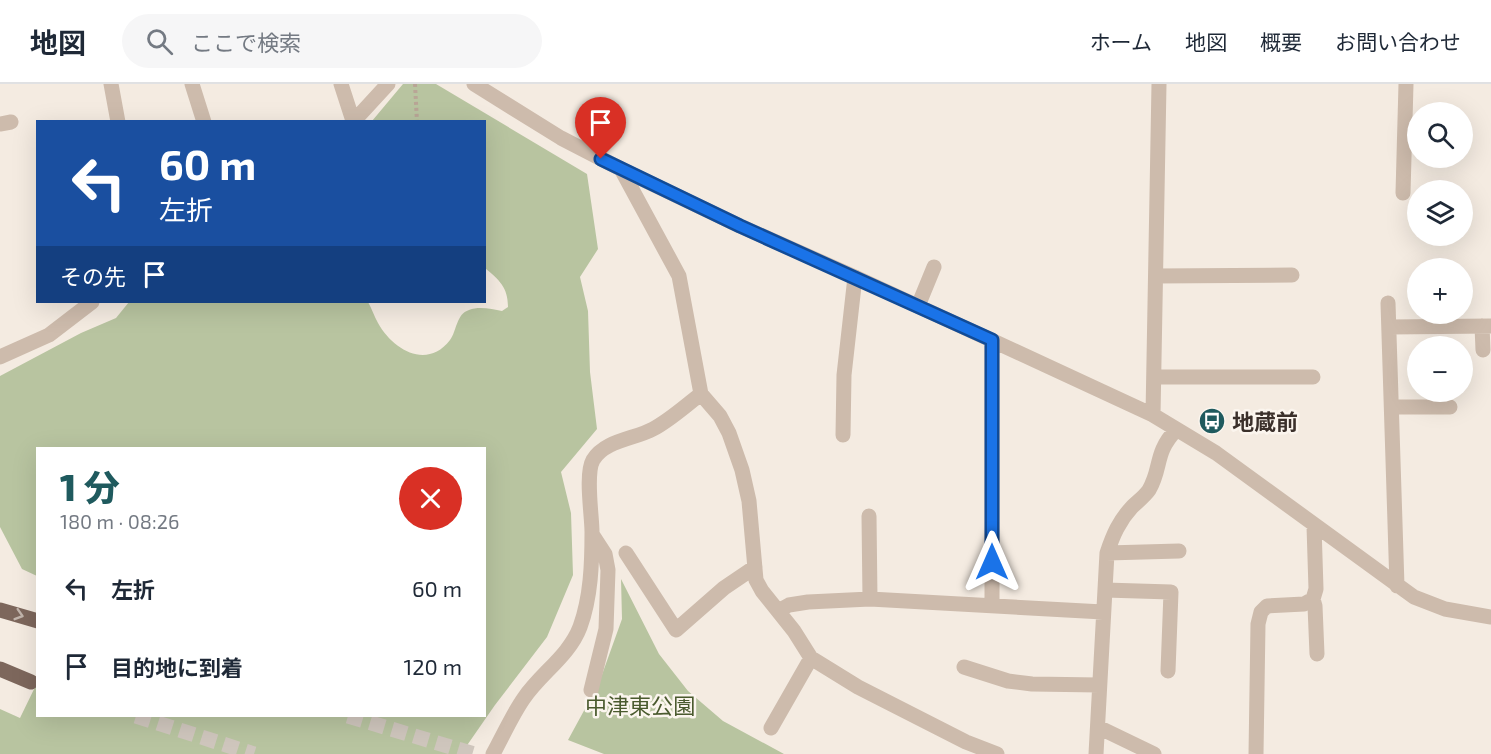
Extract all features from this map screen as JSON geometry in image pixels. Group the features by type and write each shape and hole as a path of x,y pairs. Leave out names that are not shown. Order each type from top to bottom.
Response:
{"main road":[{"path":"0,610 36,620"},
{"path":"0,669 31,682"}],"street":[{"path":"111,84 118,120"},
{"path":"192,84 203,120"},
{"path":"341,84 353,120"},
{"path":"354,120 388,84"},
{"path":"474,84 561,138 621,170 1153,415 1216,453 1414,597 1445,609 1491,617"},
{"path":"1153,415 1159,84"},
{"path":"1403,193 1406,84"},
{"path":"621,170 679,276 700,394 720,416 729,433 742,470 748,501 756,580 762,591 811,658 858,687 966,742 997,754"},
{"path":"918,306 934,267"},
{"path":"1156,276 1292,275"},
{"path":"843,435 844,375 855,277"},
{"path":"0,357 49,335 91,303"},
{"path":"1388,303 1397,586"},
{"path":"1389,327 1487,326 1483,350"},
{"path":"992,340 992,606"},
{"path":"1154,377 1313,377"},
{"path":"493,754 522,700 572,643 580,626 590,581 592,462 599,452 651,431 700,394"},
{"path":"1392,407 1450,406"},
{"path":"1096,754 1107,553 1116,527 1148,491 1155,475 1158,457 1165,442 1176,430"},
{"path":"869,516 870,599"},
{"path":"1314,526 1316,589 1313,599 1316,606 1317,654"},
{"path":"591,690 606,629 608,570 605,554 592,534"},
{"path":"1107,553 1179,551"},
{"path":"626,553 676,630 724,588 755,567"},
{"path":"1105,590 1171,592 1168,671"},
{"path":"778,611 789,605 808,602 870,599 1103,612"},
{"path":"1257,754 1258,624 1261,612 1267,606 1304,604 1313,599"},
{"path":"771,728 811,658"},
{"path":"964,667 1008,681 1032,684 1099,685"},
{"path":"1098,727 1154,754"}],"path":[{"path":"415,84 417,120"}],"green space":[{"path":"403,84 436,84 587,174 598,249 580,277 588,311 590,372 597,429 561,472 571,513 573,575 547,637 461,754 0,754 0,709 20,718 36,685 36,717 486,717 486,447 36,447 36,576 22,569 0,527 0,376 81,333 116,318 128,303 368,303 384,333 392,341 411,353 421,355 431,354 441,349 450,340 459,319 465,312 481,308 502,311 508,307 502,284 486,269 486,120 373,120"},
{"name":"中津東公園","path":"621,579 659,654 688,691 723,721 784,754 604,754 568,740 599,683 622,619"}],"tunnel":[{"path":"139,717 254,754"},
{"path":"351,717 474,754"}],"place":[{"name":"地蔵前","path":"1212,421"}],"route":[{"path":"601,159 740,226 992,340 992,562"}]}
